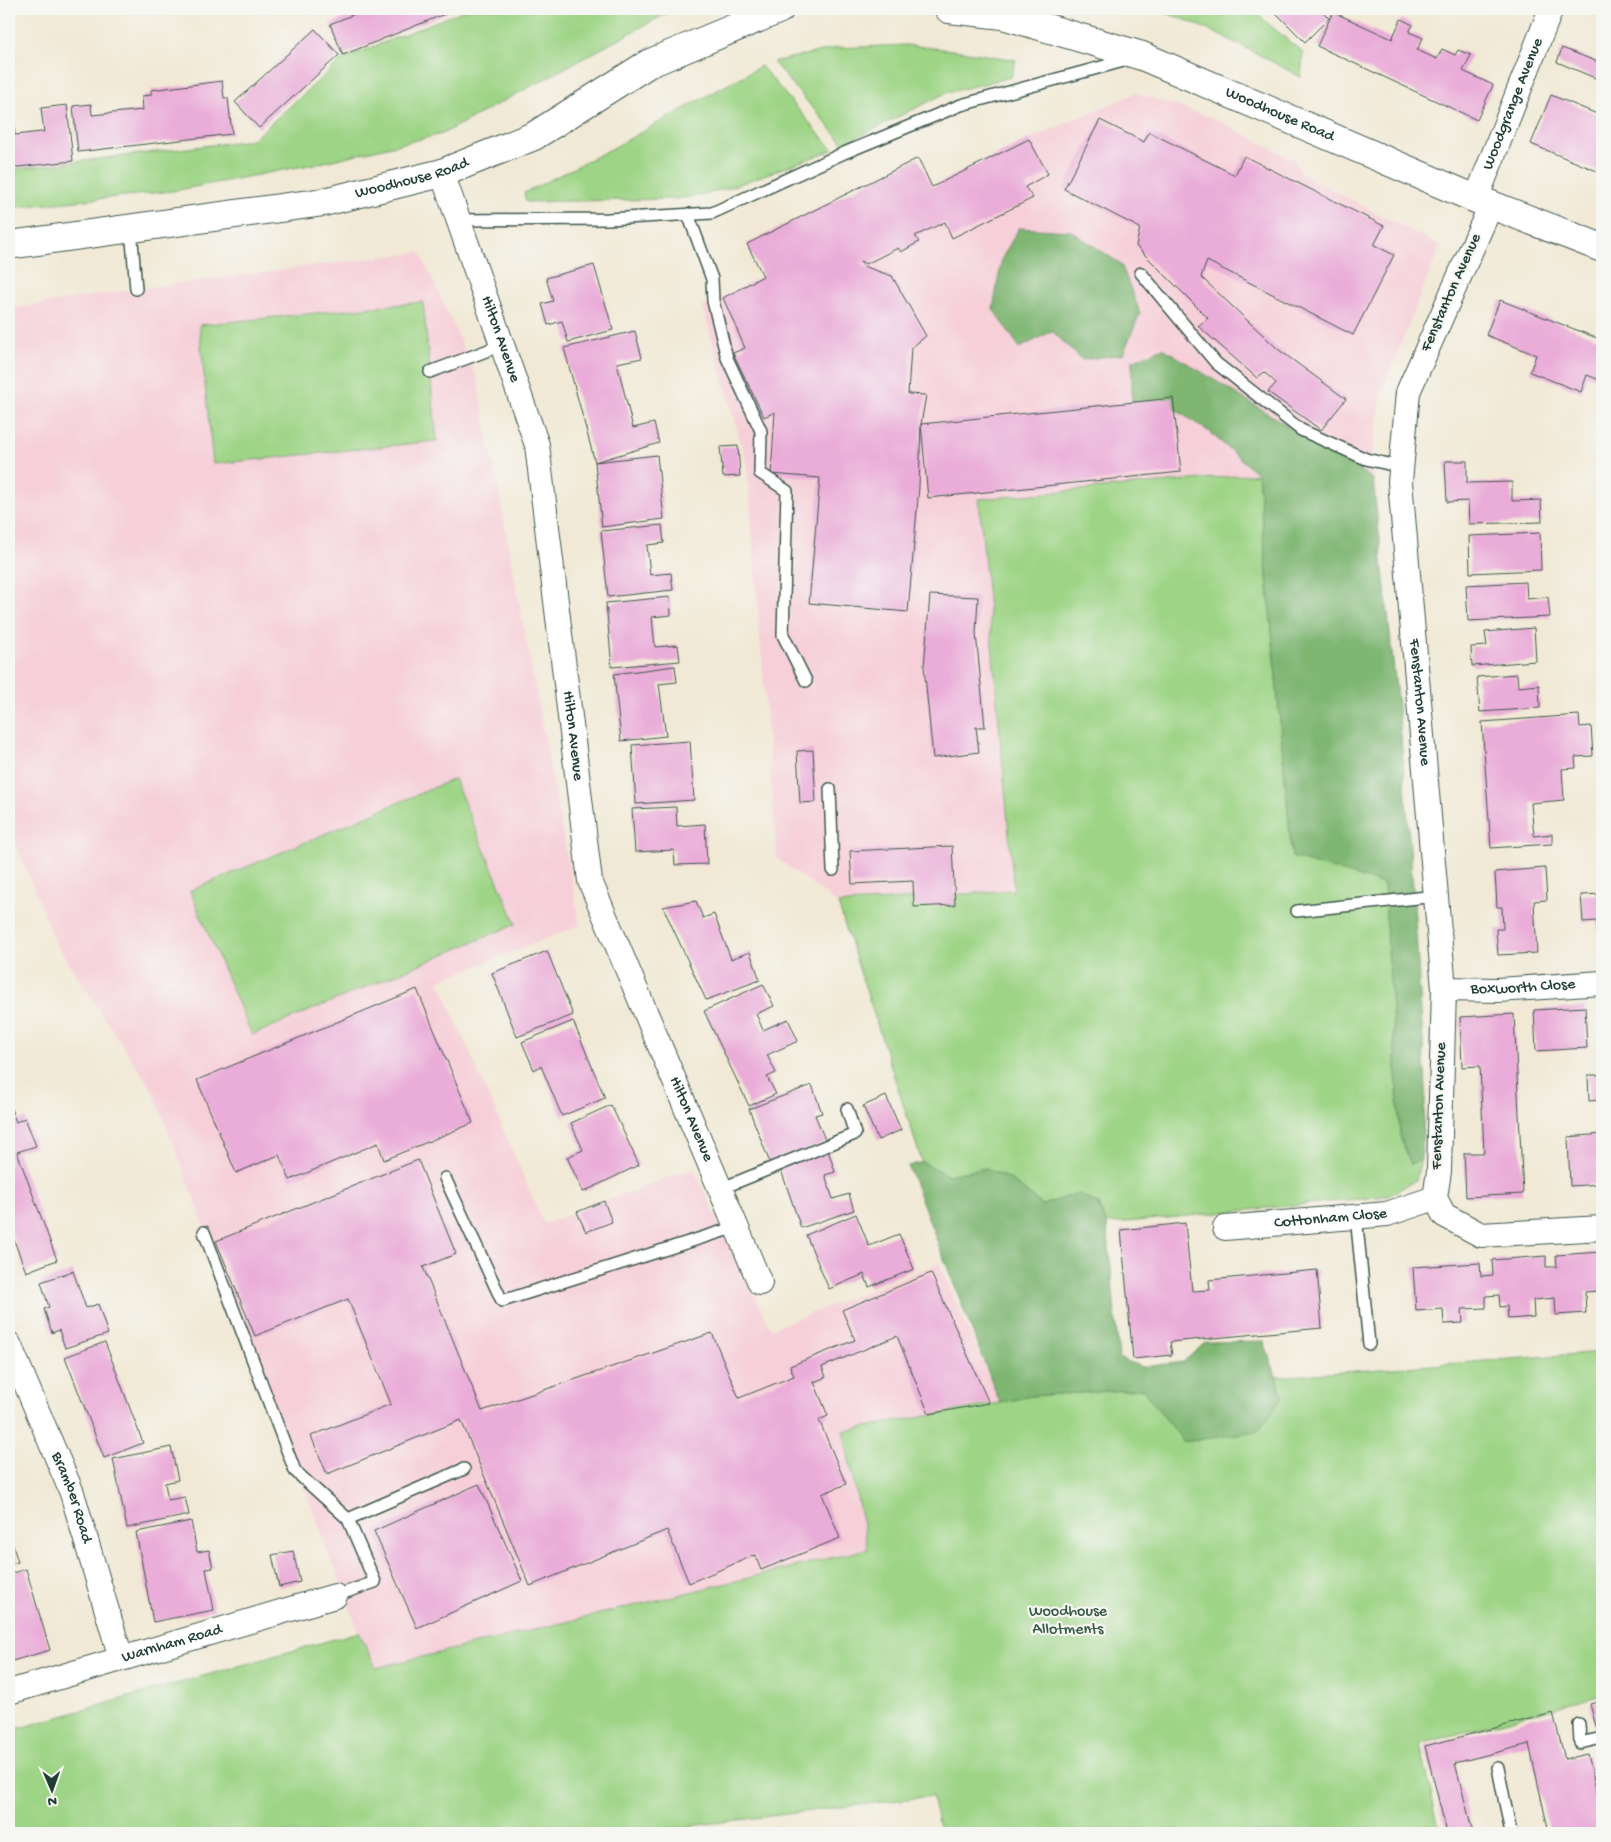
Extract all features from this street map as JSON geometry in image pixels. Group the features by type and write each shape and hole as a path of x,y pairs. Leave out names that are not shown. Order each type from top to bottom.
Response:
{"main road":[{"name":"Woodhouse Road","path":"9,245 324,202 442,173 534,136 648,64 780,9"},
{"name":"Woodhouse Road","path":"949,9 1003,15 1142,56 1484,202 1602,248"}],"street":[{"name":"Woodgrange Avenue","path":"1484,202 1551,9"},
{"name":"Hilton Avenue","path":"442,173 537,445 590,880 760,1283"},
{"name":"Fenstanton Avenue","path":"1440,1207 1439,1171 1444,989 1400,482 1408,392 1484,202"},
{"name":"Boxworth Close","path":"1444,989 1498,990 1602,983"},
{"name":"Cottonham Close","path":"1225,1228 1387,1214 1440,1207"},
{"path":"1440,1207 1481,1235 1602,1228"},
{"name":"Bramber Road","path":"9,1344 72,1493 121,1658"},
{"name":"Warnham Road","path":"9,1692 335,1596"}],"lane":[{"path":"459,220 608,219 712,213 844,153 960,105 1142,56"},
{"path":"688,214 712,279 713,301 727,358 762,431 760,473 787,491 783,636 806,681"},
{"path":"131,228 136,290"},
{"path":"1141,273 1216,363 1301,430 1366,459 1401,467"},
{"path":"430,372 502,345"},
{"path":"830,789 833,870"},
{"path":"1297,911 1436,896"},
{"path":"720,1189 854,1134 847,1109"},
{"path":"445,1178 502,1301 736,1227"},
{"path":"1356,1216 1369,1344"},
{"path":"204,1232 295,1471 348,1519 375,1582 335,1596"},
{"path":"348,1519 464,1469"},
{"path":"1579,1724 1580,1743 1602,1738"},
{"path":"1498,1768 1511,1833"}],"shaded area":[{"path":"1136,93 1213,118 1294,160 1300,173 1440,246 1382,391 1372,460 1400,725 1426,1088 1421,1159 1416,1180 1388,1196 1107,1224 1098,1204 1078,1193 1043,1205 1013,1181 947,1175 922,1162 838,904 777,858 747,464 703,307 763,276 747,244 918,158 933,187 1029,139"},
{"path":"420,252 477,378 580,925 439,981 544,1224 693,1168 771,1329 939,1263 1000,1403 843,1431 868,1549 376,1668 359,1632 154,1093 56,944 9,827 9,309 136,289"}],"green space":[{"path":"467,9 675,9 442,134 320,163 173,191 9,208 9,170 252,140 343,59"},
{"path":"1153,9 1251,9 1303,53 1301,77 1247,48 1191,22"},
{"path":"906,45 1016,60 1011,77 946,93 844,144 773,62 836,48"},
{"path":"761,66 833,150 731,187 702,195 675,199 526,202 524,193 613,148"},
{"path":"1019,228 1071,231 1121,264 1140,313 1123,354 1082,360 1052,331 1020,348 993,309 1002,258"},
{"path":"423,302 437,441 213,464 199,325"},
{"path":"1163,348 1373,479 1400,725 1426,1088 1421,1159 1411,1165 1400,1136 1384,884 1292,857 1258,474 1208,431 1173,408 1132,402 1132,361"},
{"path":"1258,474 1292,857 1384,883 1400,1136 1411,1164 1421,1159 1416,1180 1388,1196 1107,1224 1098,1204 1042,1205 1013,1181 987,1168 947,1175 922,1162 838,904 1014,890 979,499"},
{"path":"454,779 516,924 252,1035 190,891"},
{"path":"922,1162 947,1175 987,1168 1013,1181 1042,1205 1078,1193 1098,1204 1107,1224 1119,1358 1142,1367 1183,1362 1206,1342 1264,1341 1283,1397 1258,1431 1184,1442 1142,1389 1030,1396 1000,1403 908,1166"},
{"name":"Woodhouse Allotments","path":"1602,1352 1602,1695 1420,1744 1440,1833 940,1833 932,1796 633,1833 9,1833 9,1731 359,1632 376,1668 868,1549 843,1431 1030,1396 1142,1389 1283,1397 1276,1377"}],"building":[{"path":"367,9 457,9 343,55 330,24"},
{"path":"1272,9 1327,9 1323,12 1329,18 1305,42"},
{"path":"1333,12 1392,39 1401,19 1413,25 1409,32 1423,38 1417,50 1437,59 1442,49 1455,55 1458,50 1471,55 1463,71 1493,85 1477,120 1317,46"},
{"path":"315,29 339,55 259,128 235,102"},
{"path":"1562,48 1598,62 1602,52 1602,81 1557,62"},
{"path":"222,81 224,98 228,98 232,134 78,152 73,106 91,104 92,115 143,110 142,96 151,95 151,90"},
{"path":"1551,95 1602,116 1602,173 1531,144"},
{"path":"67,105 73,161 9,168 9,112 12,111 15,135 44,132 41,108"},
{"path":"1100,120 1144,142 1149,132 1235,175 1244,156 1384,226 1374,245 1394,255 1353,335 1207,261 1201,277 1279,350 1346,399 1321,430 1268,392 1276,383 1264,372 1257,378 1198,326 1208,318 1136,246 1140,228 1064,189"},
{"path":"1029,139 1048,174 1025,187 1033,198 952,238 945,222 915,236 919,242 901,252 898,248 866,264 860,261 863,266 892,276 926,336 911,348 908,394 926,395 921,424 919,487 908,612 809,603 820,478 771,474 775,412 764,417 733,353 745,348 723,298 763,276 747,244 918,158 932,187"},
{"path":"594,265 613,330 568,342 562,321 548,325 542,304 553,301 546,278"},
{"path":"1500,300 1602,340 1602,381 1587,375 1581,392 1530,372 1536,355 1486,335"},
{"path":"635,331 642,358 617,363 633,428 654,423 659,443 595,462 564,348"},
{"path":"1173,398 1181,472 928,498 921,424"},
{"path":"738,446 740,476 723,477 720,447"},
{"path":"657,455 664,519 602,527 595,462"},
{"path":"1445,461 1467,461 1467,483 1512,482 1512,501 1541,500 1542,522 1469,524 1468,501 1447,502"},
{"path":"662,525 664,543 647,545 650,575 671,573 673,590 608,597 601,531"},
{"path":"1540,533 1541,570 1470,573 1469,536"},
{"path":"1526,582 1527,599 1548,597 1550,617 1468,621 1466,585"},
{"path":"930,595 978,597 976,633 985,727 976,727 979,752 933,758 924,666"},
{"path":"670,597 671,615 652,617 655,647 678,645 680,661 612,667 606,603"},
{"path":"1534,628 1536,661 1472,666 1471,647 1487,646 1485,632"},
{"path":"675,666 677,682 659,684 666,736 621,741 614,674"},
{"path":"1517,674 1518,687 1539,685 1540,708 1480,712 1477,677"},
{"path":"1579,715 1580,727 1591,726 1593,756 1575,757 1576,768 1562,769 1564,800 1531,803 1534,836 1552,834 1552,844 1491,848 1482,722"},
{"path":"690,741 694,800 636,804 632,745"},
{"path":"813,750 816,802 800,803 797,751"},
{"path":"676,807 677,826 705,824 707,864 675,865 674,850 635,852 632,809"},
{"path":"952,846 955,905 914,907 913,881 852,884 850,851"},
{"path":"1545,868 1547,900 1534,901 1537,953 1498,955 1496,929 1503,929 1502,907 1497,907 1495,872"},
{"path":"1602,894 1602,944 1599,944 1597,921 1583,922 1581,895"},
{"path":"696,901 703,918 714,914 731,959 750,952 760,980 706,1000 663,907"},
{"path":"547,951 573,1015 517,1037 492,973"},
{"path":"763,984 774,1006 756,1014 763,1030 788,1019 798,1041 767,1055 776,1073 767,1077 776,1094 749,1106 704,1011"},
{"path":"417,989 473,1123 384,1160 378,1143 290,1180 279,1155 236,1173 197,1080"},
{"path":"1585,1007 1587,1048 1536,1051 1534,1010"},
{"path":"1514,1014 1523,1194 1466,1197 1464,1153 1484,1153 1480,1066 1462,1067 1460,1017"},
{"path":"573,1021 605,1098 562,1116 541,1066 534,1070 522,1042"},
{"path":"9,1073 13,1084 9,1086"},
{"path":"1588,1075 1602,1075 1602,1100 1589,1101"},
{"path":"812,1085 822,1113 815,1115 826,1142 770,1163 749,1109"},
{"path":"886,1096 901,1130 878,1140 863,1106"},
{"path":"611,1105 639,1165 583,1192 567,1157 583,1150 571,1123"},
{"path":"10,1106 16,1122 25,1118 36,1146 17,1152 57,1260 26,1272 9,1227"},
{"path":"1602,1134 1602,1184 1570,1186 1568,1137"},
{"path":"828,1150 835,1172 825,1175 833,1199 849,1194 854,1210 801,1228 780,1167"},
{"path":"418,1160 456,1254 423,1267 482,1411 712,1333 739,1398 794,1376 790,1366 855,1340 842,1310 931,1273 989,1403 929,1414 897,1336 822,1367 826,1377 814,1382 828,1416 819,1420 846,1484 822,1494 840,1538 761,1570 755,1555 689,1583 667,1530 530,1586 461,1420 327,1474 311,1436 391,1404 348,1299 255,1336 216,1241"},
{"path":"604,1201 612,1222 586,1232 577,1212"},
{"path":"856,1214 869,1246 899,1234 914,1269 869,1287 864,1274 829,1289 806,1235"},
{"path":"1185,1223 1192,1291 1210,1290 1209,1280 1317,1270 1322,1328 1170,1342 1172,1355 1133,1359 1121,1230"},
{"path":"1602,1252 1602,1291 1585,1292 1586,1313 1556,1315 1555,1298 1533,1300 1534,1317 1508,1319 1507,1306 1500,1307 1499,1295 1486,1296 1486,1308 1462,1309 1463,1323 1444,1324 1443,1309 1416,1311 1413,1267 1480,1263 1481,1276 1493,1275 1492,1260 1546,1256 1546,1267 1557,1267 1556,1255"},
{"path":"73,1271 86,1308 98,1304 108,1334 65,1348 59,1330 52,1333 44,1309 49,1307 41,1282"},
{"path":"105,1342 143,1443 104,1458 65,1357"},
{"path":"171,1447 178,1480 165,1483 168,1500 185,1497 189,1515 127,1528 113,1459"},
{"path":"479,1484 522,1581 417,1628 374,1531"},
{"path":"191,1521 197,1552 209,1550 213,1568 206,1569 214,1610 153,1622 136,1532"},
{"path":"9,1533 18,1562 9,1565"},
{"path":"293,1551 300,1582 279,1587 272,1555"},
{"path":"26,1569 50,1650 9,1662 9,1574"},
{"path":"1602,1701 1602,1729 1597,1730 1590,1704"},
{"path":"1553,1713 1565,1759 1588,1754 1602,1815 1602,1833 1549,1833 1529,1744 1455,1763 1473,1833 1447,1833 1425,1746"}]}
